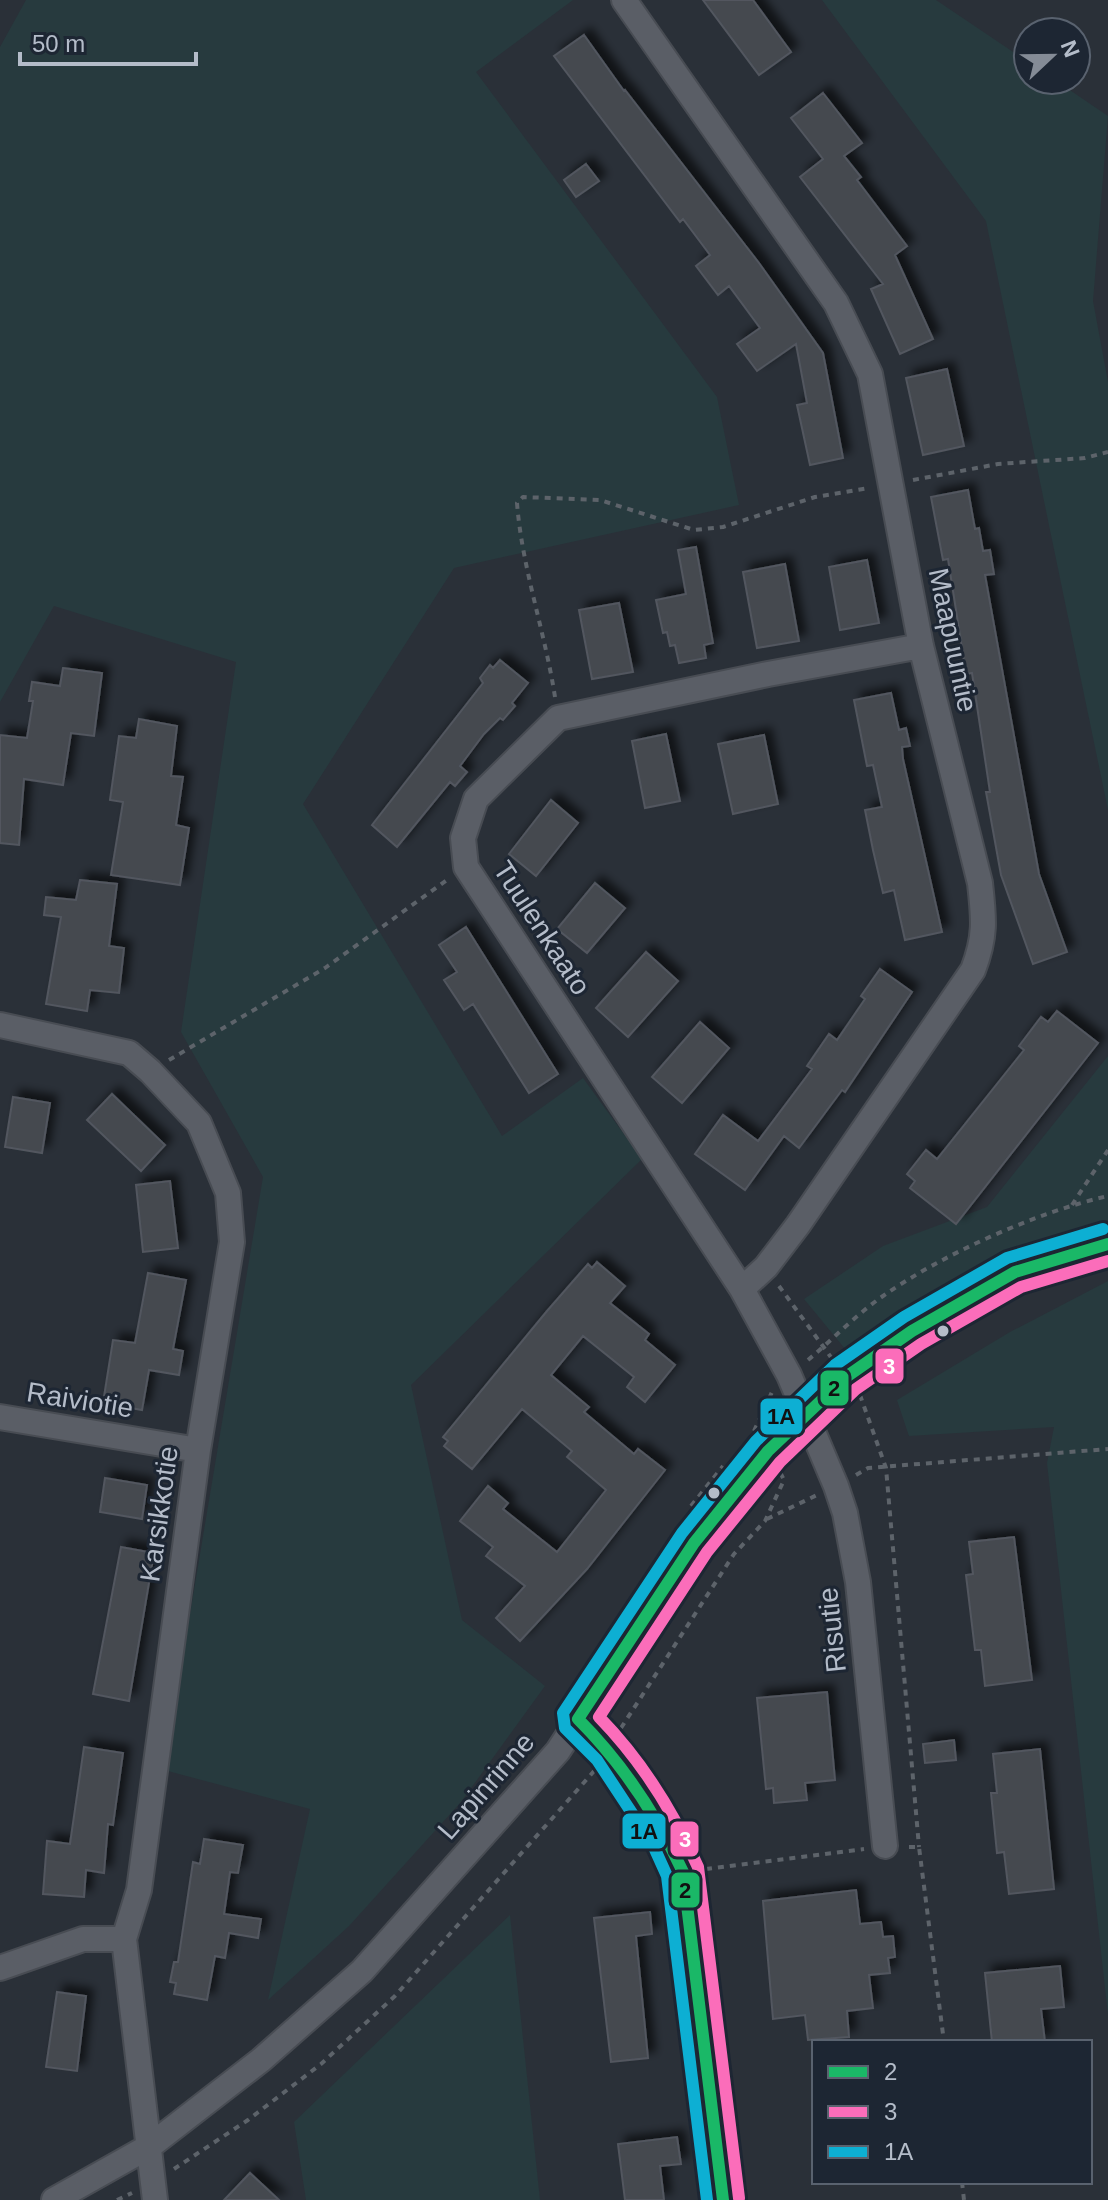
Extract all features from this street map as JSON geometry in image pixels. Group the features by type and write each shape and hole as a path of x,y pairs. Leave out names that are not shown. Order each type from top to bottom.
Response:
{"street":[{"name":"Maapuuntie","path":"624,0 836,303 870,374 921,646 980,883 983,914 983,945 973,970 798,1225 766,1267 742,1289"},
{"path":"558,718 921,646"},
{"name":"Tuulenkaato","path":"558,718 476,799 463,838 466,867 742,1289 789,1375 805,1415"},
{"name":"Karsikkotie","path":"0,1025 129,1053 199,1123 228,1193 232,1242 198,1450 139,1890 124,1939 154,2192"},
{"name":"Lapinrinne","path":"54,2200 150,2146 261,2060 362,1971 558,1751 694,1543 768,1451 846,1377 972,1295 1015,1272 1108,1244"},
{"name":"Risutie","path":"805,1415 845,1513 858,1582 885,1846"},
{"name":"Raiviotie","path":"0,1417 198,1450"},
{"path":"578,1719 609,1750 667,1837 683,1872 723,2200"},
{"path":"0,1968 83,1939 124,1939"}],"path":[{"path":"558,718 549,656 519,530 517,503 523,497 600,500 694,530 723,527 815,497 998,464 1085,458 1108,452"},
{"path":"150,1071 325,968 466,867"},
{"path":"1071,1206 1108,1150"},
{"path":"117,2200 154,2192 321,2064 395,1996 585,1783 734,1554 765,1521 784,1480 754,1431 771,1393 883,1296 935,1265 984,1241 1071,1206 1108,1196"},
{"path":"765,1521 868,1468 1108,1449"},
{"path":"886,1468 919,1847 944,2040"},
{"path":"683,1872 885,1846 919,1847"}],"green space":[{"path":"26,0 573,0 476,72 717,397 739,505 454,568 303,804 502,1136 583,1078 642,1159 411,1385 462,1620 545,1686 461,1802 349,1926 268,2000 310,1809 164,1770 263,1177 181,1032 236,662 54,606 0,702 0,47"},
{"path":"822,0 936,0 1012,51 1012,96 1079,96 1108,116 1093,301 1108,382 1108,810 986,221"},
{"path":"1108,1056 1108,1220 1002,1256 954,1280 855,1361 804,1299 883,1246 987,1207"},
{"path":"1108,1281 1108,2015 1047,1463 1054,1427 909,1436 897,1400 1010,1332"},
{"path":"510,1915 540,2200 306,2200 294,2122"}],"building":[{"path":"703,0 753,0 791,52 759,75"},
{"path":"584,35 759,263 823,353 843,458 810,465 797,405 807,403 796,344 757,371 737,344 760,328 729,286 718,295 696,266 710,255 683,219 680,222 554,56"},
{"path":"823,93 862,143 844,156 861,177 857,180 907,246 895,255 933,339 900,354 871,289 883,284 800,177 823,159 791,118"},
{"path":"586,164 599,181 576,197 564,180"},
{"path":"947,369 964,446 923,455 906,378"},
{"path":"968,490 975,529 979,528 983,551 990,550 994,574 985,575 1039,874 1067,952 1033,964 1001,875 986,792 990,792 972,673 966,674 948,559 943,560 931,497"},
{"path":"696,547 713,643 704,645 706,658 679,663 675,645 670,646 667,632 663,633 656,600 686,594 678,550"},
{"path":"867,560 879,623 840,630 829,567"},
{"path":"785,564 799,641 757,648 743,572"},
{"path":"619,603 633,672 592,679 579,610"},
{"path":"500,660 528,683 512,703 515,706 484,734 460,766 467,772 455,786 450,782 397,847 372,825 483,683 480,678 490,665 493,668"},
{"path":"63,668 102,673 94,736 71,733 63,785 24,779 19,845 0,843 0,735 27,738 33,701 29,701 32,682 60,686"},
{"path":"891,693 899,730 906,728 910,746 902,747 903,759 942,932 905,940 894,890 883,893 873,850 865,810 882,807 873,765 867,766 854,700"},
{"path":"139,719 177,726 171,776 183,777 176,825 189,828 180,885 111,875 123,802 110,800 119,736 136,738"},
{"path":"666,734 680,801 645,808 632,741"},
{"path":"764,735 778,804 733,814 718,744"},
{"path":"551,800 578,823 536,876 509,854"},
{"path":"80,880 117,884 109,946 124,948 119,993 90,990 87,1011 46,1004 61,917 44,915 46,897 76,900"},
{"path":"595,883 625,908 587,953 557,929"},
{"path":"466,927 558,1074 529,1093 473,1004 464,1010 444,980 457,972 439,945"},
{"path":"646,952 678,981 628,1037 596,1008"},
{"path":"880,969 912,992 845,1092 842,1090 799,1148 784,1136 745,1190 695,1154 723,1115 758,1141 812,1069 807,1066 829,1034 837,1040 865,999 861,996"},
{"path":"1057,1011 1098,1043 956,1224 910,1188 915,1181 907,1174 926,1150 937,1159 1024,1050 1019,1046 1041,1017 1048,1022"},
{"path":"700,1022 729,1048 682,1103 652,1077"},
{"path":"112,1094 165,1145 141,1171 87,1120"},
{"path":"13,1097 50,1103 42,1153 5,1147"},
{"path":"170,1181 178,1248 143,1252 136,1185"},
{"path":"597,1262 625,1286 610,1303 649,1334 645,1340 675,1365 645,1402 627,1387 634,1377 583,1336 551,1375 589,1407 584,1412 634,1454 638,1449 665,1470 587,1569 520,1641 496,1618 525,1586 486,1556 493,1547 460,1521 488,1486 508,1503 503,1509 557,1552 606,1490 567,1457 572,1451 522,1409 472,1469 444,1446 448,1441 443,1437 588,1264 592,1268"},
{"path":"148,1273 186,1280 173,1349 183,1351 179,1375 149,1370 142,1410 103,1403 113,1340 135,1343"},
{"path":"105,1478 147,1485 142,1519 100,1512"},
{"path":"1014,1537 1032,1680 985,1686 981,1650 975,1650 966,1575 973,1574 969,1542"},
{"path":"121,1547 154,1553 129,1701 93,1694"},
{"path":"827,1692 835,1780 805,1783 807,1800 774,1803 773,1788 766,1789 757,1698"},
{"path":"954,1740 956,1760 925,1763 923,1744"},
{"path":"84,1747 123,1753 113,1825 108,1824 104,1873 86,1870 84,1897 43,1894 47,1841 70,1844"},
{"path":"1040,1749 1054,1889 1009,1894 1004,1852 997,1853 991,1793 997,1793 993,1754"},
{"path":"204,1839 243,1845 238,1873 230,1872 224,1914 261,1919 258,1938 229,1933 225,1958 215,1956 207,2000 174,1994 176,1983 170,1982 174,1962 178,1962 193,1862 200,1864"},
{"path":"856,1890 860,1924 881,1922 883,1937 893,1936 895,1957 888,1958 890,1973 869,1975 873,2008 847,2011 849,2037 808,2040 805,2015 773,2019 763,1901"},
{"path":"650,1912 652,1934 636,1936 648,2058 611,2062 594,1918"},
{"path":"1060,1966 1064,2007 1041,2009 1045,2040 992,2040 985,1973"},
{"path":"57,1992 86,1996 77,2071 46,2067"},
{"path":"677,2137 681,2164 660,2166 664,2200 625,2200 618,2144"},
{"path":"250,2173 279,2200 224,2200"}],"transit line":[{"name":"1A","path":"707,2200 667,1876 653,1845 597,1760 565,1728 563,1713 682,1533 756,1441 835,1365 904,1317 1007,1258 1103,1229"},
{"name":"2","path":"723,2200 683,1872 637,1791 578,1719 694,1543 768,1451 846,1377 912,1331 1015,1272 1108,1244"},
{"name":"3","path":"739,2198 698,1867 655,1788 599,1717 707,1552 780,1462 856,1389 921,1344 1021,1287 1108,1261"}]}
